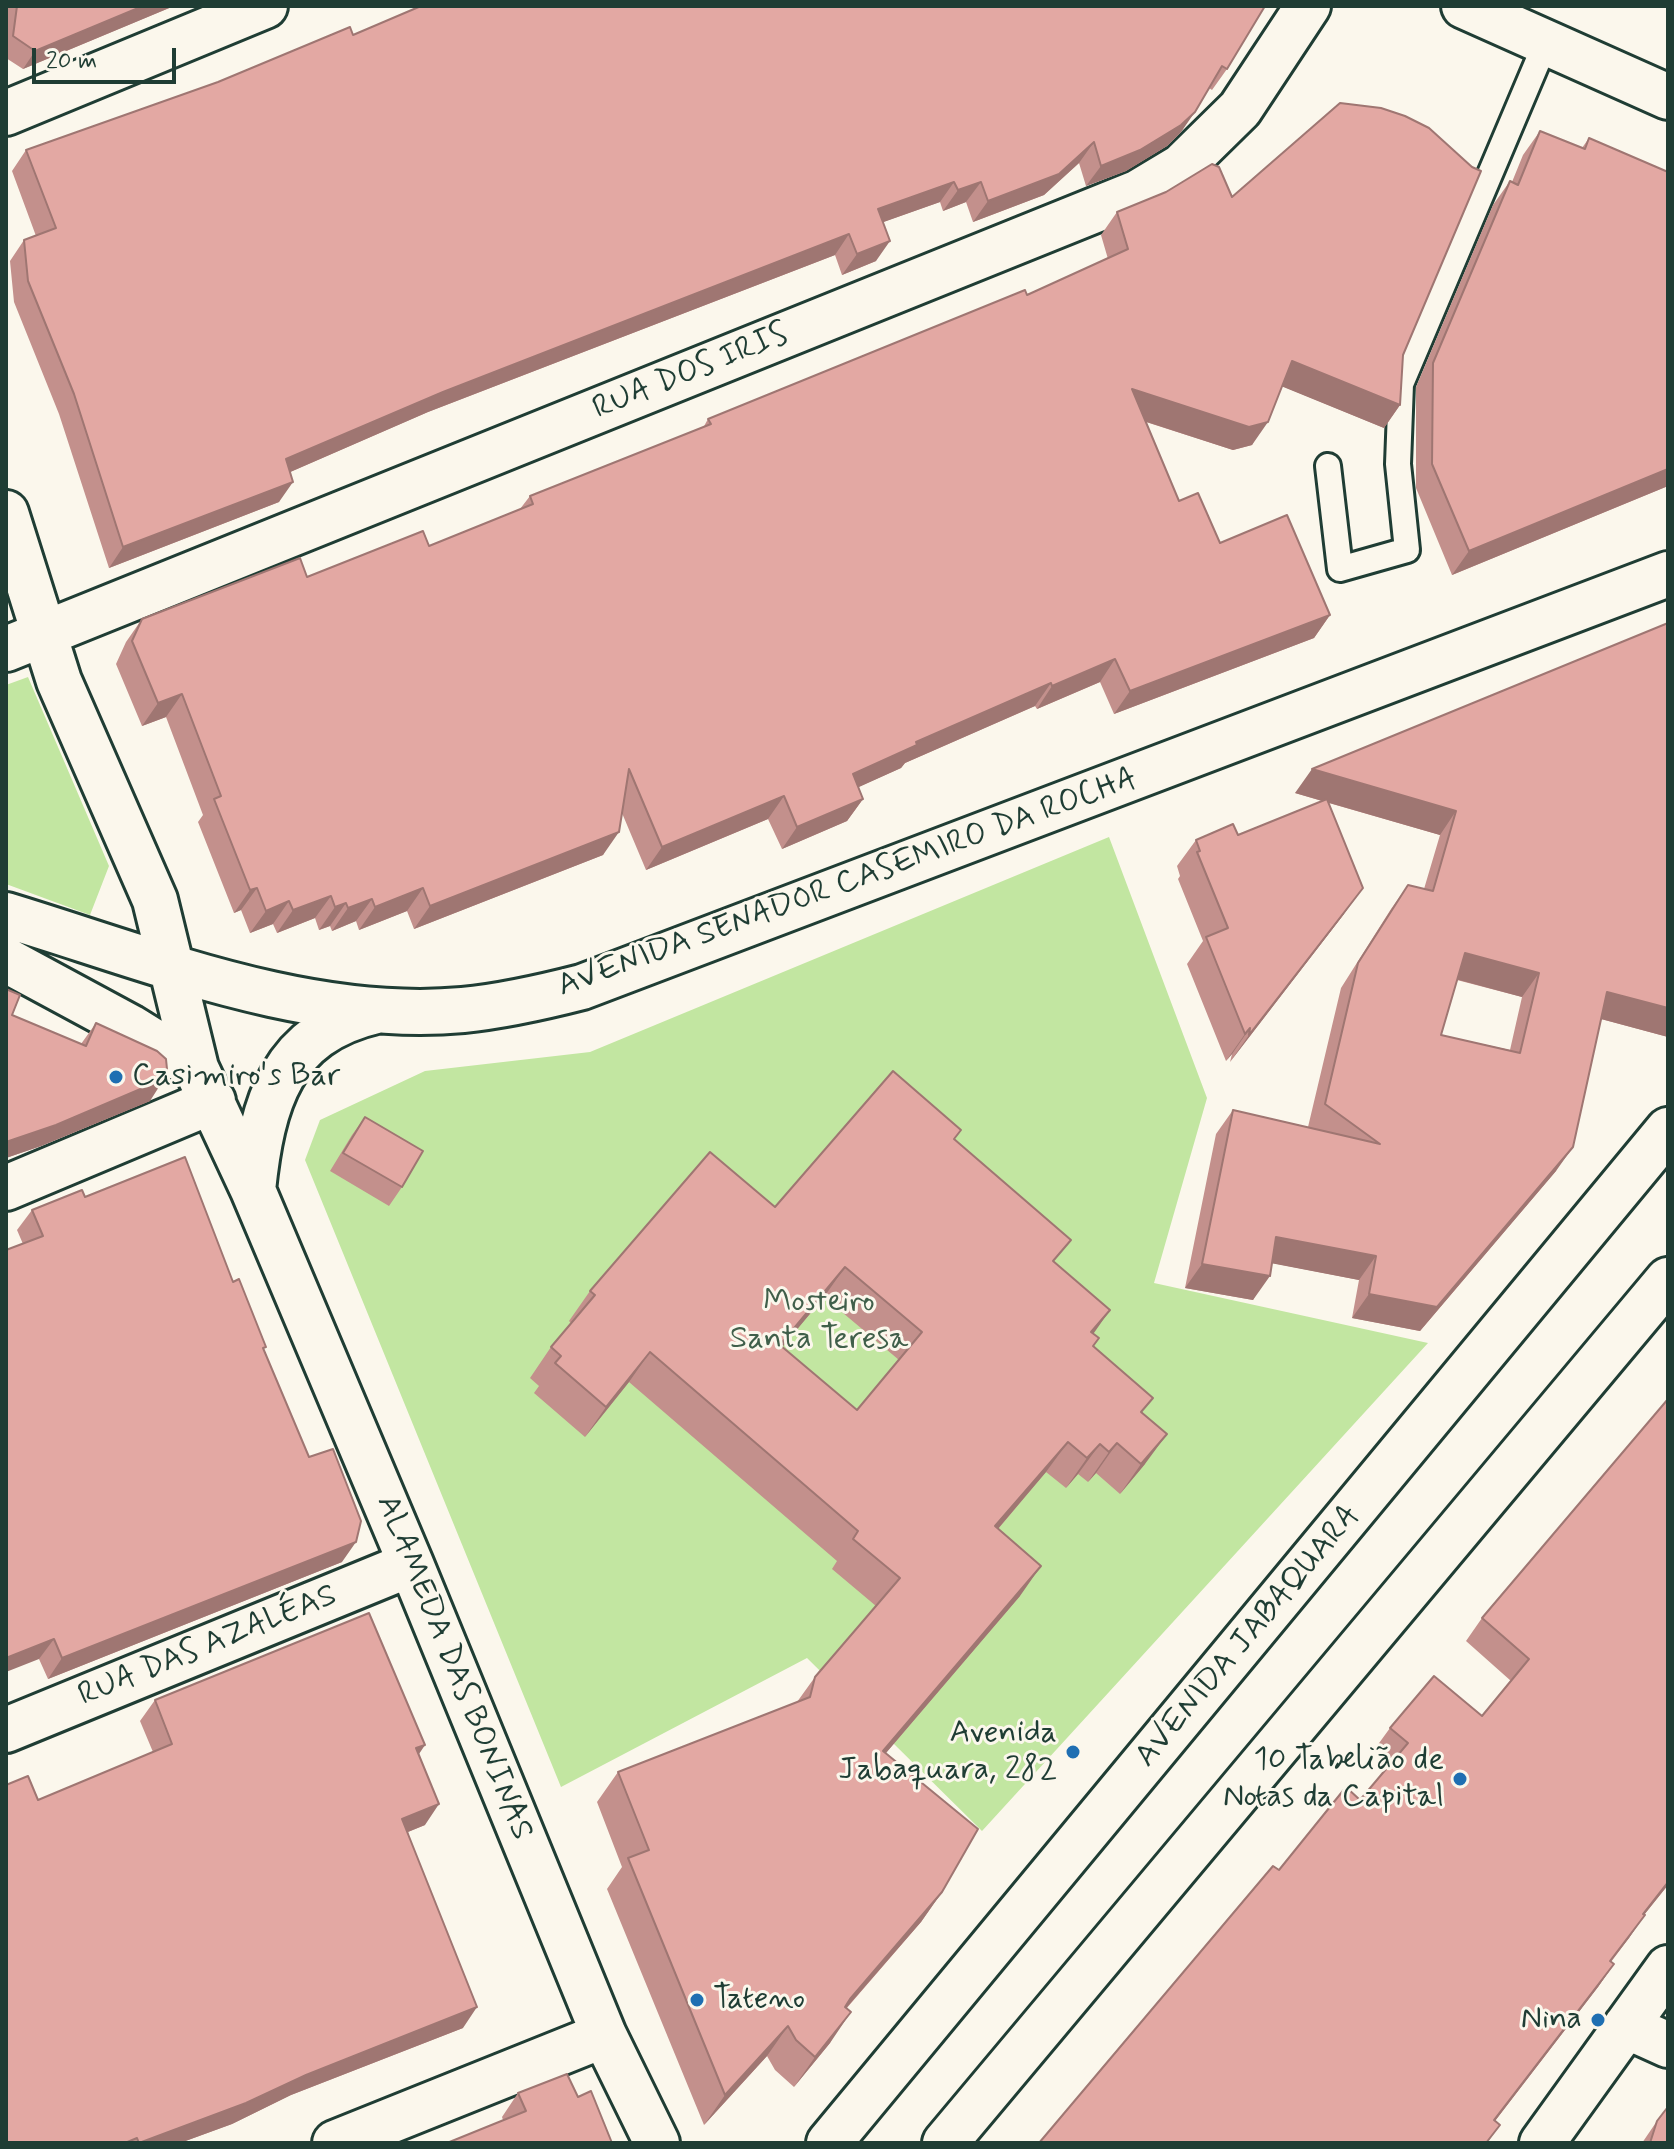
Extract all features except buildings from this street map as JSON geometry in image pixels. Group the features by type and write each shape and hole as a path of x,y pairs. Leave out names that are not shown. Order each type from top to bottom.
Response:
{"street":[{"path":"6,113 265,6"},
{"name":"RUA DOS IRIS","path":"24,642 1137,193 1182,166 1240,109 1308,6"},
{"path":"1464,6 1668,97"},
{"name":"ALAMEDA DAS BONINAS","path":"6,513 24,642 155,900 205,1085 253,1190 411,1564 604,2035 657,2143"},
{"name":"AVENIDA SENADOR CASEMIRO DA ROCHA","path":"6,915 279,994 385,1009 460,1010 528,1001 582,987 1668,574"},
{"path":"6,960 130,1027 205,1085 6,1188"},
{"path":"253,1190 263,1120 279,1079 305,1043 332,1025 385,1009"},
{"name":"AVENIDA JABAQUARA","path":"829,2143 1668,1130"},
{"path":"945,2143 1668,1280"},
{"name":"RUA DAS AZALÉAS","path":"6,1730 411,1564"},
{"path":"1542,2143 1668,1968"},
{"path":"1626,2026 1668,2045"},
{"path":"335,2143 604,2035"}],"lane":[{"path":"1328,466 1340,569 1407,550 1398,464 1401,384 1546,42"}],"green space":[{"path":"28,677 109,866 90,915 6,884 6,685"},
{"name":"Mosteiro Santa Teresa","path":"1109,837 1207,1098 1154,1283 1428,1343 982,1831 807,1658 561,1787 305,1160 320,1120 425,1071 590,1052"}],"place":[{"name":"Casimiro's Bar","path":"116,1077"},
{"name":"Avenida Jabaquara, 282","path":"1073,1752"},
{"name":"10 Tabelião de Notas da Capital","path":"1460,1779"},
{"name":"Tateno","path":"697,2000"},
{"name":"Nina","path":"1598,2020"}]}
